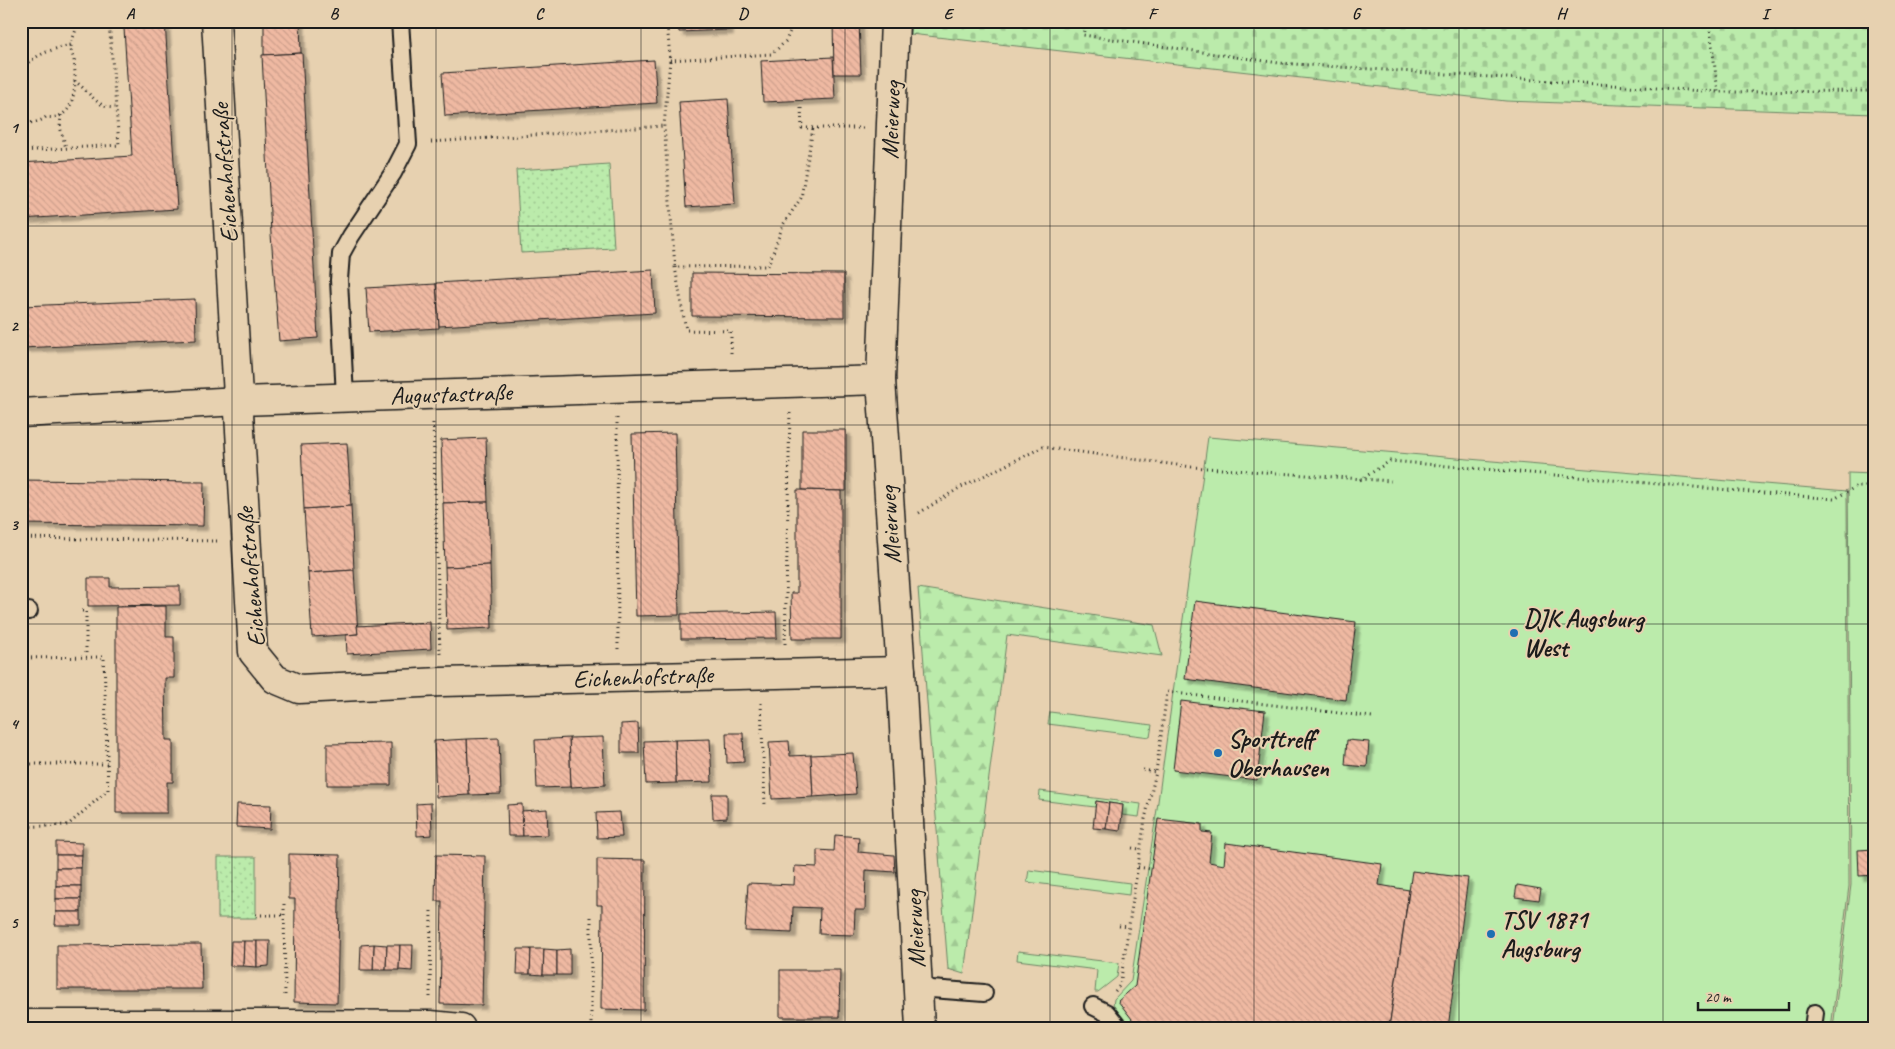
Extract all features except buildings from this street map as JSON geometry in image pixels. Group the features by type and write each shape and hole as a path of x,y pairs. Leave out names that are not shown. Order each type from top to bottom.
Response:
{"street":[{"name":"Eichenhofstraße","path":"216,21 253,652 275,679 299,689 441,682 900,671"},
{"name":"Meierweg","path":"895,21 881,380 920,1028"},
{"name":"Augustastraße","path":"21,413 239,401 881,380"},
{"path":"21,1024 430,1025 461,1028"}],"lane":[{"path":"345,397 339,280 341,254 408,144 400,21"},
{"path":"918,988 984,993"},
{"path":"1097,1007 1107,1013 1119,1028"}],"path":[{"path":"21,123 30,123 46,117 61,116 69,109 73,100 74,81 74,57 71,45 76,34 78,21"},
{"path":"21,151 119,145 108,21"},
{"path":"667,21 670,60 664,126 675,267 686,330 731,331 731,385"},
{"path":"670,60 772,54 786,41 794,21"},
{"path":"1086,21 1083,35 1279,63 1718,92 1874,91"},
{"path":"1709,21 1718,92"},
{"path":"21,69 37,56 47,51 71,45"},
{"path":"74,81 81,85 102,105 111,108 115,107"},
{"path":"801,108 802,128 891,128"},
{"path":"61,116 60,127 66,148"},
{"path":"439,142 664,126"},
{"path":"675,267 768,266 783,225 801,198 813,128"},
{"path":"766,805 772,673 790,383"},
{"path":"617,388 618,678"},
{"path":"432,394 441,682"},
{"path":"891,530 961,487 1043,447 1192,467 1391,481"},
{"path":"1360,480 1390,460 1834,499 1857,486 1874,486"},
{"path":"21,538 246,542"},
{"path":"82,611 86,611 86,657"},
{"path":"21,658 104,657 108,764 108,790 68,825 21,828"},
{"path":"1097,1007 1120,985 1145,819 1156,772 1167,692 1372,717"},
{"path":"21,764 108,764"},
{"path":"1143,770 1156,772"},
{"path":"1132,848 1140,849"},
{"path":"1138,867 1152,869"},
{"path":"284,904 285,1024"},
{"path":"430,1025 431,908"},
{"path":"590,1028 591,914"},
{"path":"256,915 284,915"},
{"path":"1119,926 1129,927"}],"green space":[{"path":"911,21 1874,21 1874,114 1506,101 910,34"},
{"path":"609,164 614,248 521,253 516,170"},
{"path":"1208,437 1847,491 1849,886 1831,1028 1110,1028 1114,999 1131,981 1157,809"},
{"path":"1848,473 1874,474 1874,1028 1833,1028 1851,885"},
{"path":"918,588 1154,625 1162,656 1007,635 964,974 948,969"},
{"path":"1050,712 1152,725 1150,737 1048,724"},
{"path":"1040,791 1141,804 1139,817 1122,815 1123,805 1096,801 1095,807 1039,800"},
{"path":"218,857 256,857 256,918 218,918"},
{"path":"1029,870 1130,883 1129,895 1027,882"},
{"path":"1018,951 1119,963 1117,977 1098,992 1095,992 1097,970 1017,960"}],"place":[{"name":"DJK Augsburg West","path":"1514,633"},
{"name":"Sporttreff Oberhausen","path":"1218,753"},
{"name":"TSV 1871 Augsburg","path":"1491,934"}]}
